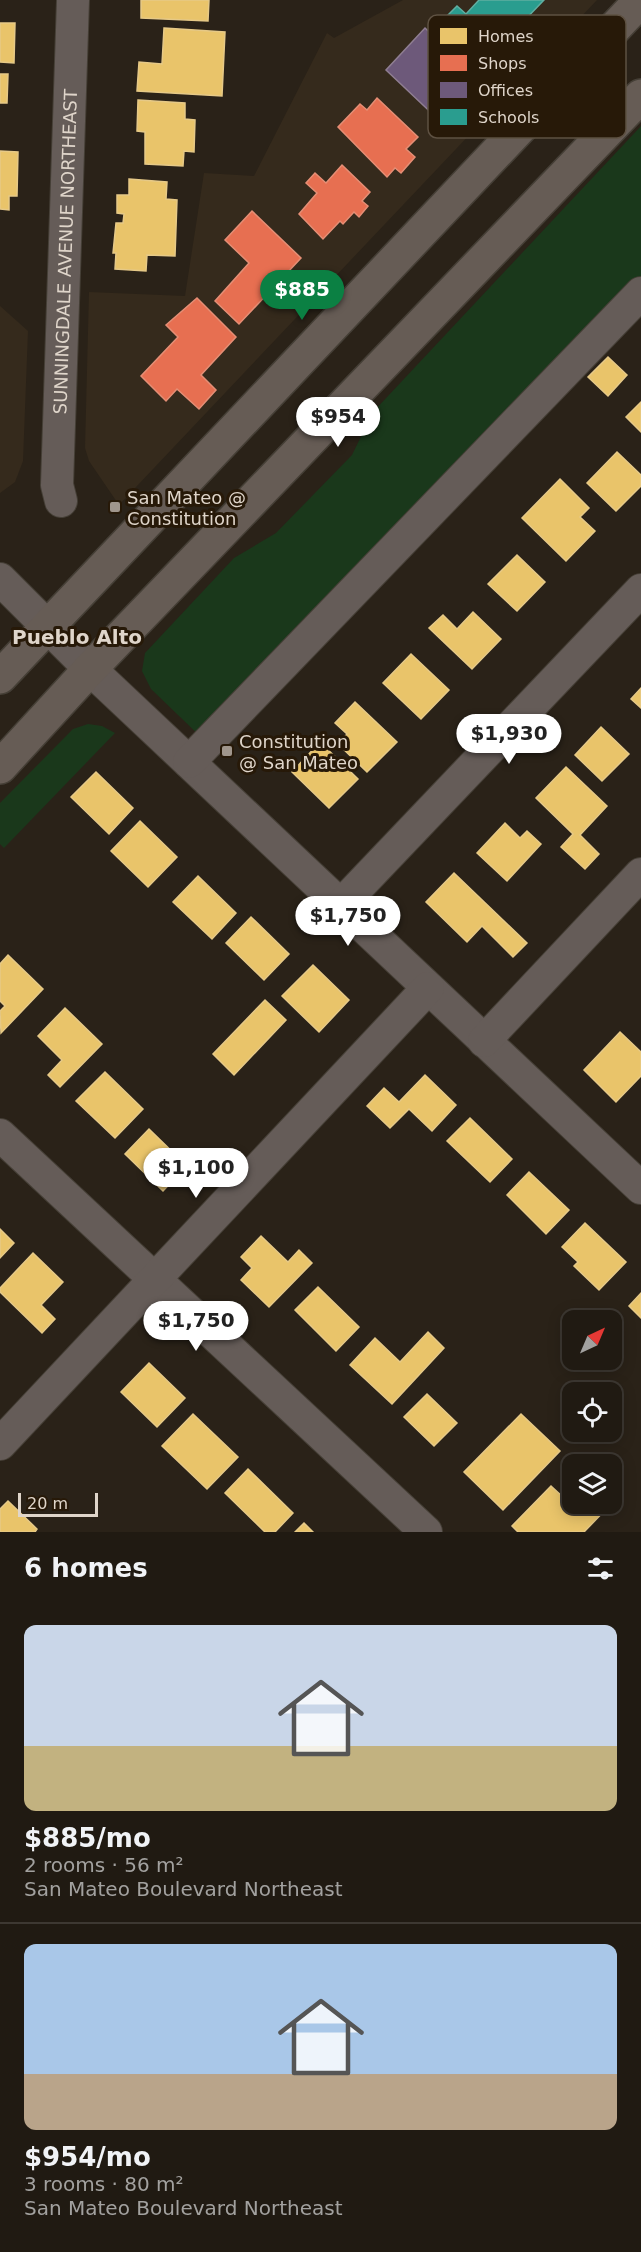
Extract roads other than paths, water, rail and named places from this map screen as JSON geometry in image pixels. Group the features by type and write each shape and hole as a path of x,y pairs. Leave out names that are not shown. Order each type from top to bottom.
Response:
{"main road":[{"path":"626,16 641,0"},
{"path":"626,112 641,96"},
{"path":"0,677 510,138"},
{"path":"0,766 90,669 601,138"}],"street":[{"name":"SUNNINGDALE AVENUE NORTHEAST","path":"61,501 57,485 73,0"},
{"path":"189,762 641,293"},
{"path":"0,579 90,669 484,1041 637,1176"},
{"path":"340,906 641,590"},
{"path":"484,1041 641,874"},
{"path":"0,1444 428,988"},
{"path":"0,1136 426,1532"}],"place":[{"name":"San Mateo @ Constitution","path":"115,507"},
{"name":"Constitution @ San Mateo","path":"227,751"}],"district":[{"name":"Pueblo Alto","path":"77,637"}]}
